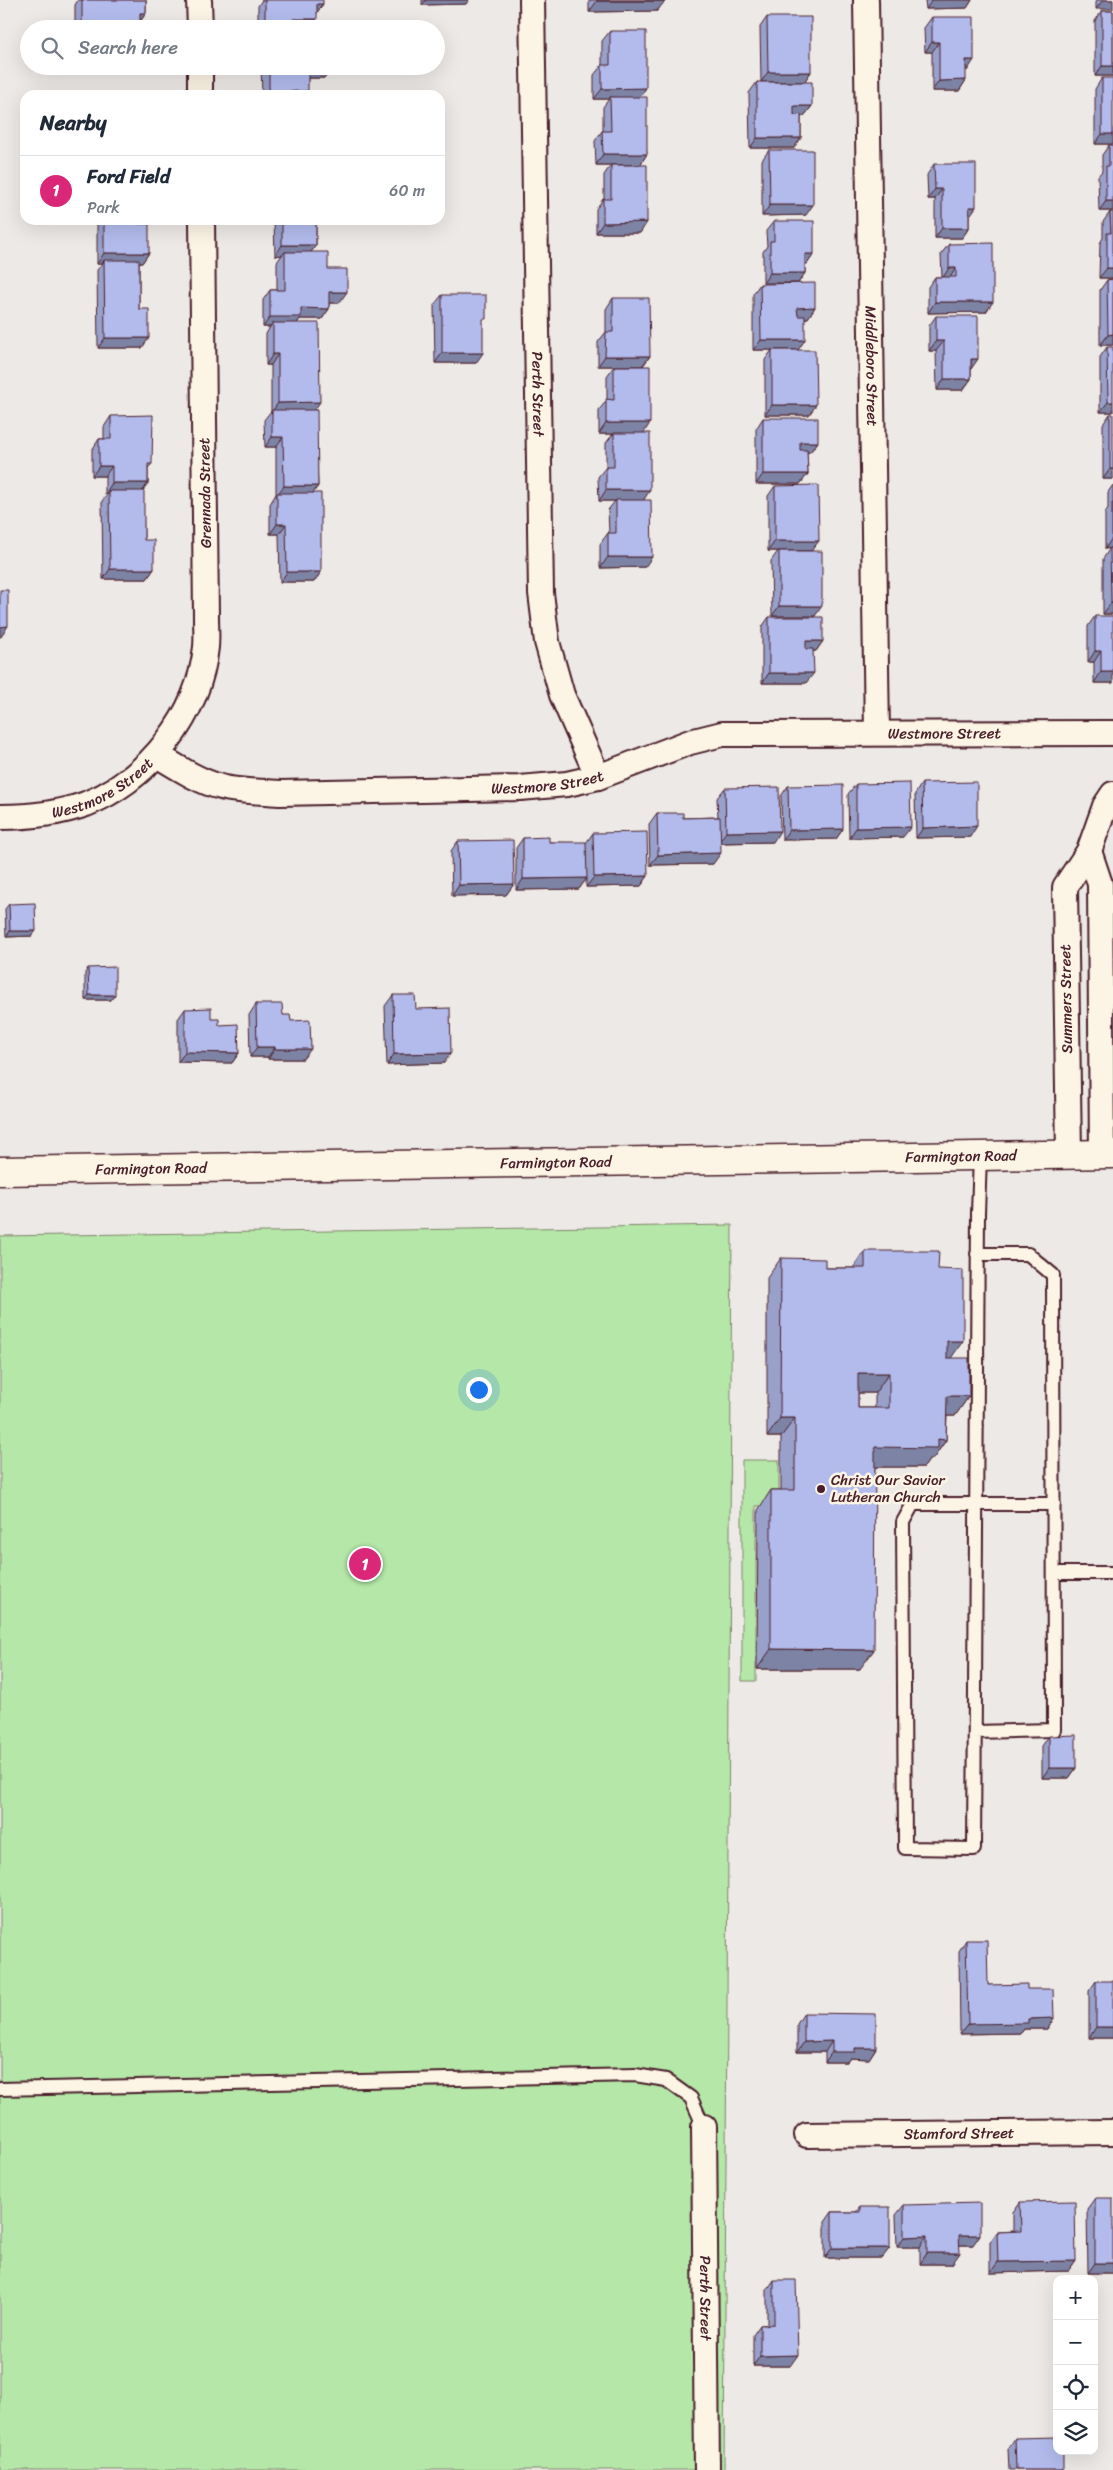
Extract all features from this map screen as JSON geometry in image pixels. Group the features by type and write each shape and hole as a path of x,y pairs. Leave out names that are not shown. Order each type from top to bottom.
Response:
{"main road":[{"name":"Farmington Road","path":"0,1172 1108,1154"}],"street":[{"path":"199,0 200,20"},
{"name":"Perth Street","path":"532,0 541,593 547,642 562,695 598,777"},
{"name":"Middleboro Street","path":"866,0 877,733"},
{"path":"200,75 200,90"},
{"name":"Grennada Street","path":"157,755 176,730 190,703 200,676 206,648 202,225"},
{"name":"Westmore Street","path":"0,817 29,817 55,813 86,804 136,774 157,755 192,776 221,787 280,793 520,788 567,784 598,777 690,742 722,734 1113,733"},
{"name":"Summers Street","path":"1069,1155 1065,887 1089,851 1105,806 1113,794"},
{"path":"1089,851 1100,884 1108,1154"},
{"name":"Perth Street","path":"704,2127 707,2470"},
{"name":"Stamford Street","path":"807,2135 1113,2132"}],"lane":[{"path":"980,1156 977,1254 976,1502 975,1732 974,1849 904,1848 903,1522 913,1504 976,1502 1054,1504"},
{"path":"975,1732 1054,1730 1053,1275 1028,1254 977,1254"},
{"path":"1054,1573 1113,1573"},
{"path":"0,2089 635,2075 666,2080 691,2098 704,2127"}],"green space":[{"path":"732,1225 724,2470 0,2470 0,1236"},
{"path":"742,1460 779,1460 779,1505 756,1506 756,1681 742,1681"}],"building":[{"path":"82,0 146,0 146,13 140,13 140,20 82,20"},
{"path":"265,0 323,0 323,4 317,4 317,19 265,20"},
{"path":"665,0 665,1 597,1"},
{"path":"1102,11 1113,11 1113,66 1102,66"},
{"path":"767,17 811,17 811,72 768,72"},
{"path":"932,17 974,17 974,60 966,60 966,80 939,81 939,42 932,42"},
{"path":"610,31 646,31 646,88 602,89 602,65 610,65"},
{"path":"269,75 308,75 308,90 269,90"},
{"path":"1102,78 1113,78 1113,134 1102,134"},
{"path":"757,82 812,82 812,106 794,106 794,115 801,114 801,138 757,138"},
{"path":"610,97 647,97 647,154 603,154 602,131 611,131"},
{"path":"1109,145 1113,145 1113,201 1106,201 1106,166 1109,166"},
{"path":"769,150 813,150 813,205 770,205"},
{"path":"934,164 976,164 976,207 969,207 969,228 942,228 942,189 935,189"},
{"path":"611,165 647,165 647,222 603,223 603,199 611,199"},
{"path":"1110,212 1113,212 1113,268 1107,268 1107,233 1111,233"},
{"path":"774,221 814,221 814,254 805,254 805,273 770,273 770,241 774,241"},
{"path":"104,225 149,225 149,253 104,253"},
{"path":"282,225 316,225 316,245 282,245"},
{"path":"993,243 993,302 935,302 935,277 956,277 956,268 949,268 949,244"},
{"path":"285,252 328,252 328,269 347,269 347,292 329,292 329,309 301,308 301,317 270,317 270,290 285,290"},
{"path":"104,260 139,260 139,309 149,309 149,338 105,338"},
{"path":"1113,279 1113,334 1108,335 1107,280"},
{"path":"815,283 815,307 797,308 798,316 805,316 805,340 761,340 760,284"},
{"path":"442,295 486,295 486,319 483,319 483,353 442,353"},
{"path":"613,298 649,298 650,356 605,356 606,332 613,332"},
{"path":"936,316 978,316 978,359 971,359 971,379 944,379 944,341 936,341"},
{"path":"273,323 319,323 320,402 278,403 278,354 273,354"},
{"path":"1107,347 1113,347 1113,402 1108,402"},
{"path":"772,350 815,350 816,405 772,405"},
{"path":"614,366 650,366 650,423 606,423 606,399 614,400"},
{"path":"272,410 317,410 318,486 284,486 283,437 272,437"},
{"path":"1110,414 1113,414 1113,469 1110,469"},
{"path":"153,415 152,464 148,464 148,483 112,483 112,466 99,466 99,439 111,439 111,416"},
{"path":"763,418 818,418 818,442 800,442 800,450 807,450 808,474 763,474"},
{"path":"614,433 650,433 650,490 606,490 606,467 614,467"},
{"path":"818,485 819,541 775,541 775,486"},
{"path":"109,491 144,491 144,540 154,540 154,569 110,569"},
{"path":"277,493 321,493 321,572 287,572 286,524 277,524"},
{"path":"616,500 651,500 652,557 608,557 608,533 616,533"},
{"path":"1113,503 1113,538 1112,538"},
{"path":"1110,548 1113,548 1113,603 1111,603"},
{"path":"779,551 822,551 822,606 779,606"},
{"path":"0,590 8,590 8,626 0,627"},
{"path":"1095,616 1113,616 1113,672 1101,672 1101,651 1095,651"},
{"path":"769,617 823,617 823,641 806,641 806,649 813,649 814,673 769,673"},
{"path":"977,782 977,826 923,828 922,783"},
{"path":"910,783 911,827 856,828 856,784"},
{"path":"843,785 843,829 789,830 788,786"},
{"path":"779,787 780,831 726,832 725,788"},
{"path":"657,813 683,813 683,818 720,817 721,853 658,855"},
{"path":"647,832 648,876 594,877 593,833"},
{"path":"549,837 549,842 586,842 587,878 523,879 523,838"},
{"path":"513,840 514,884 459,885 458,841"},
{"path":"35,903 36,931 10,931 9,904"},
{"path":"115,967 115,995 89,995 88,968"},
{"path":"393,995 415,995 416,1009 450,1008 451,1053 394,1054"},
{"path":"256,1004 282,1004 283,1015 290,1015 291,1021 310,1020 311,1049 257,1047"},
{"path":"211,1008 211,1019 219,1019 219,1025 238,1024 239,1053 185,1052 185,1009"},
{"name":"Christ Our Savior Lutheran Church","path":"865,1251 939,1251 938,1269 963,1270 963,1341 947,1341 947,1358 969,1358 969,1396 947,1396 946,1440 938,1439 938,1448 875,1447 874,1650 771,1649 771,1490 795,1490 795,1418 780,1418 781,1258 825,1259 825,1268 865,1268","holes":["858,1373 889,1373 889,1408 858,1408"]},
{"path":"1076,1735 1076,1768 1049,1768 1049,1736"},
{"path":"966,1940 987,1940 988,1985 1027,1984 1027,1989 1053,1989 1054,2018 1028,2019 1028,2023 968,2024"},
{"path":"1096,1981 1113,1981 1113,2027 1096,2027"},
{"path":"804,2013 876,2014 876,2048 855,2048 855,2052 832,2052 832,2041 804,2042"},
{"path":"1095,2198 1113,2198 1113,2263 1095,2263"},
{"path":"1075,2201 1076,2261 998,2262 997,2232 1021,2231 1020,2202"},
{"path":"980,2203 980,2235 959,2235 960,2253 927,2253 927,2236 904,2237 904,2205"},
{"path":"860,2207 890,2207 890,2248 832,2248 832,2212 860,2212"},
{"path":"774,2280 796,2280 798,2355 760,2356 760,2325 774,2324"},
{"path":"1053,2437 1053,2455 1063,2455 1063,2470 1016,2470 1015,2438"}],"place":[{"name":"Christ Our Savior Lutheran Church","path":"821,1489"},
{"name":"Ford Field","path":"365,1564"}]}
